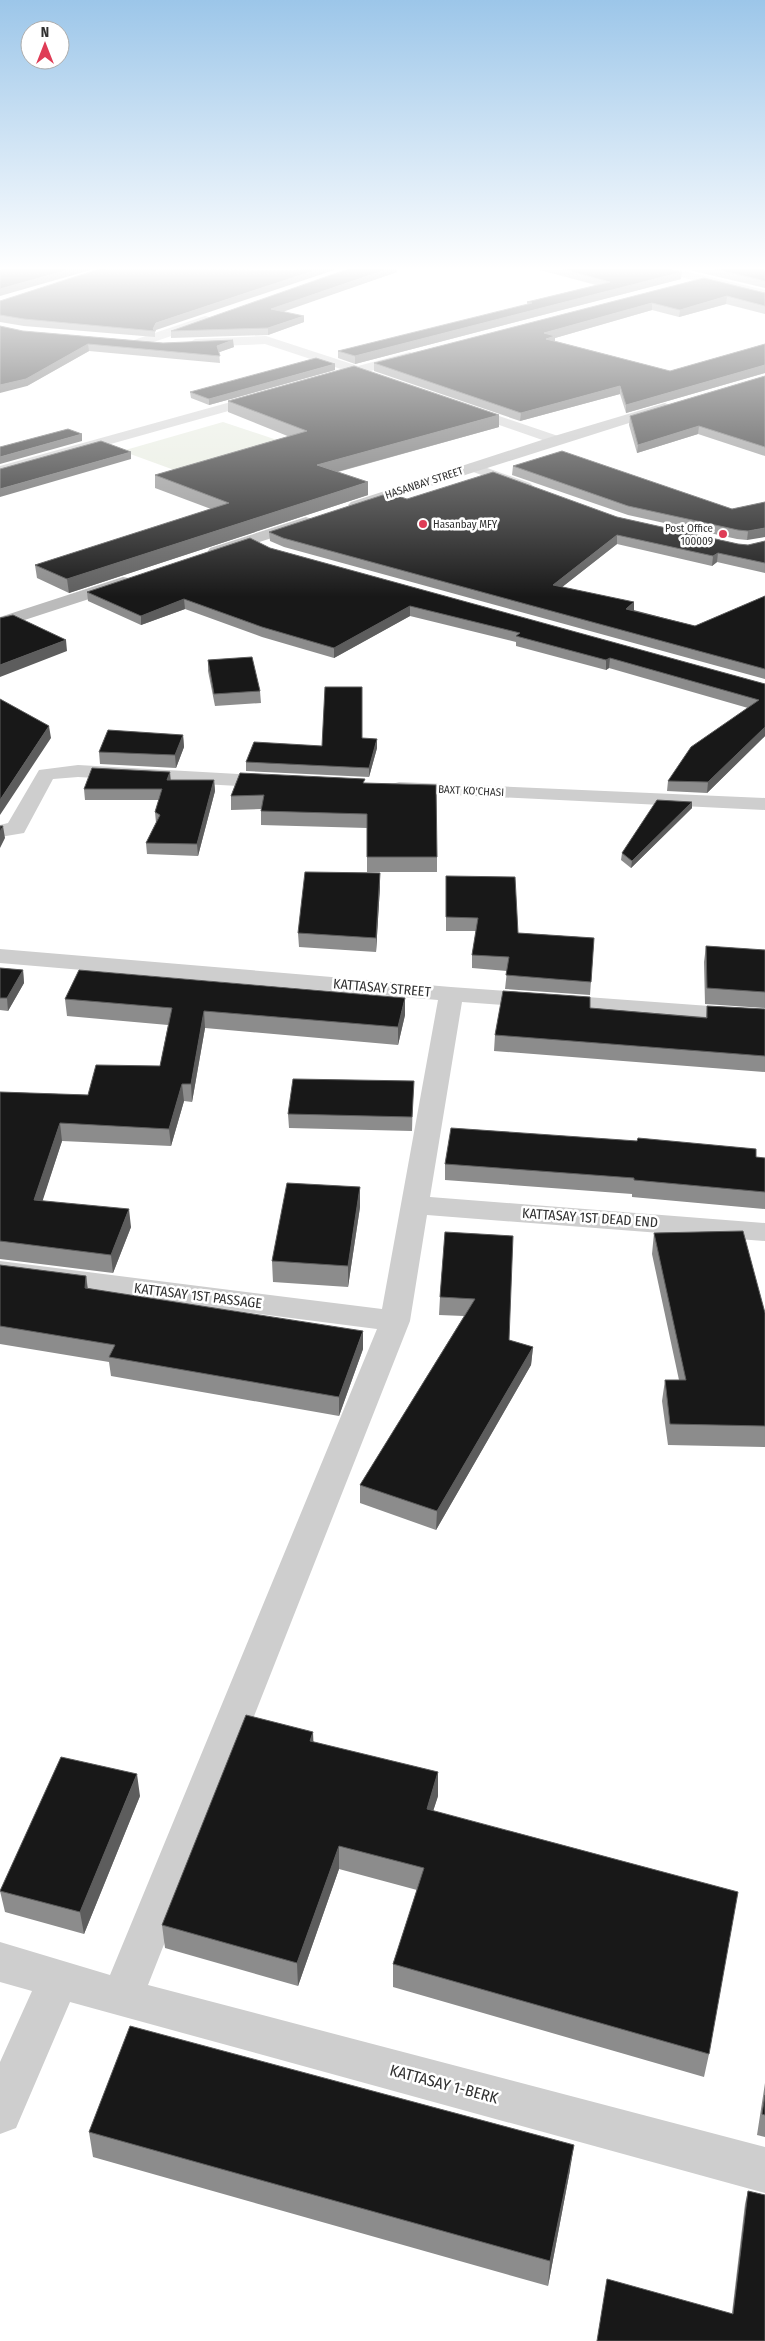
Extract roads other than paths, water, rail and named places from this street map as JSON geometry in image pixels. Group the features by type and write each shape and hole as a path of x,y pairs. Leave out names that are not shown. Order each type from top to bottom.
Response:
{"street":[{"path":"310,384 330,378"},
{"path":"0,471 273,394"},
{"path":"452,403 556,440"},
{"name":"HASANBAY STREET","path":"340,510 556,440 679,403"},
{"path":"472,467 536,490"},
{"path":"204,555 322,516"},
{"path":"251,540 277,552"},
{"path":"0,623 139,577"},
{"path":"0,831 16,828 46,774 52,772 78,771 287,782"},
{"name":"BAXT KO'CHASI","path":"377,787 765,804"},
{"name":"KATTASAY STREET","path":"0,956 452,994 765,1017"},
{"path":"122,1998 396,1321 452,994"},
{"name":"KATTASAY 1ST DEAD END","path":"415,1205 765,1232"},
{"name":"KATTASAY 1ST PASSAGE","path":"0,1271 396,1321"},
{"name":"KATTASAY 1-BERK","path":"0,1962 58,1981 765,2170"},
{"path":"0,2112 58,1981"}],"place":[{"name":"Hasanbay MFY","path":"423,524"},
{"name":"Post Office 100009","path":"723,534"}]}
